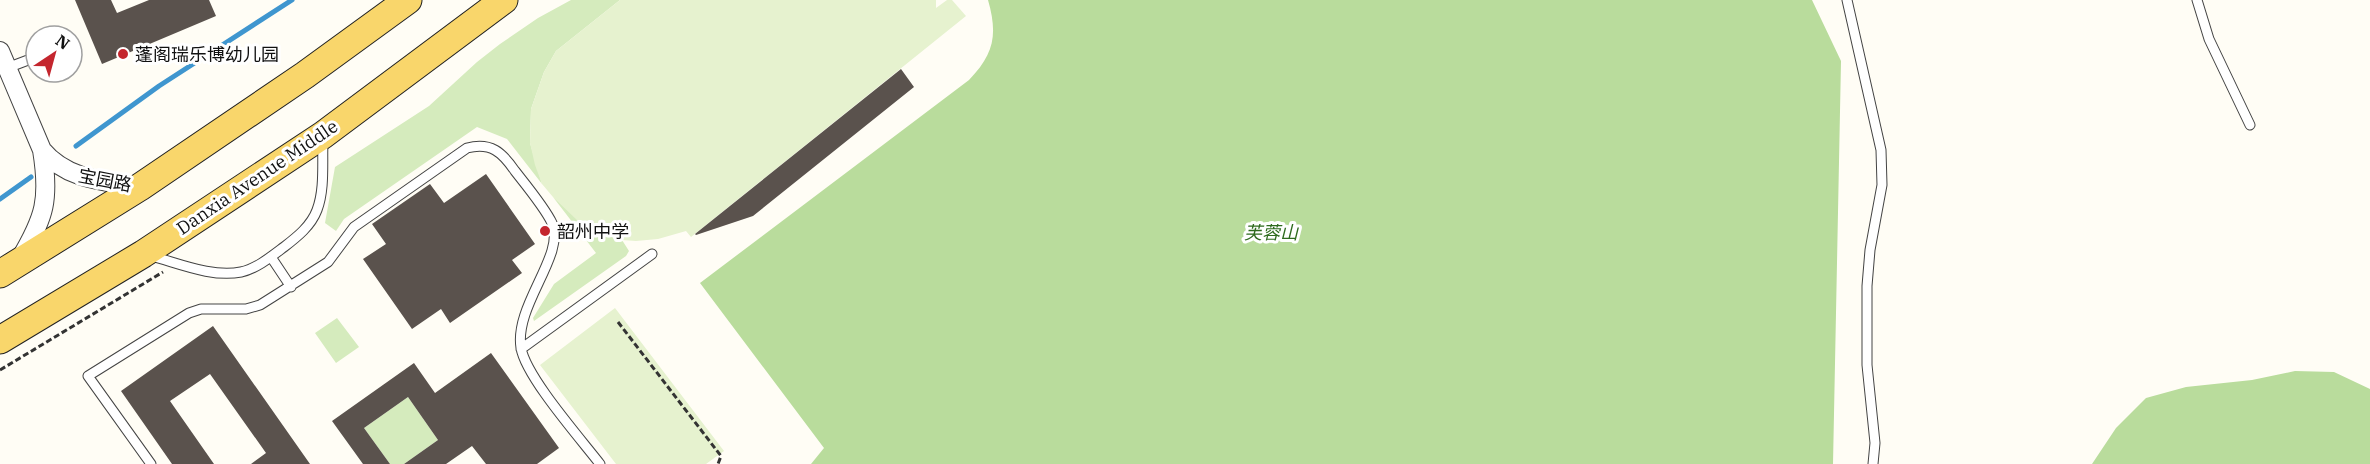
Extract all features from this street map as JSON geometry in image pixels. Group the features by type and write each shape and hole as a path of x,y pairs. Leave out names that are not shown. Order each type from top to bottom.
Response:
{"main road":[{"path":"9,268 140,187 304,75 408,0"},
{"name":"Danxia Avenue Middle","path":"0,340 143,254 323,135 504,0"}],"street":[{"name":"宝园路","path":"0,51 42,150 49,159 70,173 140,187"},
{"name":"宝园路","path":"9,268 40,224 44,212 42,150"}],"lane":[{"path":"1847,0 1881,150 1882,185 1870,250 1868,286 1868,365 1875,443 1873,464"},
{"path":"2197,0 2209,39 2250,125"},
{"path":"7,68 24,62"},
{"path":"143,254 212,272 242,272 271,256 300,235 316,212 320,199 323,135"},
{"path":"152,464 88,376 189,313 201,309 246,309 260,305 291,287 328,262 354,227 467,148 482,144 494,149 508,160 552,224 554,242 522,318 521,349 525,362 535,379 600,464"},
{"path":"521,349 652,254"},
{"path":"271,256 291,287"}],"path":[{"path":"0,370 177,263"},
{"path":"618,322 721,456 718,464"}],"green space":[{"path":"571,0 620,0 556,51 544,72 531,109 530,143 542,184 507,139 477,127 344,219 336,231 325,223 335,167 429,106 500,44 538,18"},
{"path":"620,0 936,0 936,8 947,0 952,0 966,16 691,237 686,231 658,239 636,241 601,234 578,221 542,184 530,143 531,109 544,72 556,51"},
{"name":"芙蓉山","path":"988,0 1812,0 1841,61 1833,464 811,464 824,448 700,283 969,80 984,61 992,43 993,24"},
{"path":"553,197 589,228 622,240 629,251 626,256 534,321 533,318 554,284 596,253"},
{"path":"615,308 724,451 706,464 616,464 540,365"},
{"path":"337,318 359,347 336,363 315,333"},
{"path":"2295,371 2334,372 2370,389 2370,464 2092,464 2116,428 2146,398 2186,387 2252,380"},
{"path":"408,397 438,440 404,464 390,464 364,428"}],"building":[{"path":"75,0 111,0 117,13 149,0 209,0 216,16 102,64"},
{"path":"901,69 914,87 753,216 695,234"},
{"path":"486,174 535,244 512,260 522,273 450,323 441,309 412,329 363,259 386,244 372,224 430,184 444,203"},
{"path":"213,326 310,464 251,464 266,453 210,374 170,401 214,464 172,464 121,391"},
{"path":"491,353 559,448 537,464 486,464 472,446 446,464 404,464 438,440 408,397 364,428 390,464 363,464 332,421 414,363 435,393"}],"waterway":[{"path":"76,146 159,86 292,0"},
{"path":"0,199 31,177"}],"place":[{"name":"蓬阁瑞乐博幼儿园","path":"123,54"},
{"name":"韶州中学","path":"545,231"}]}
